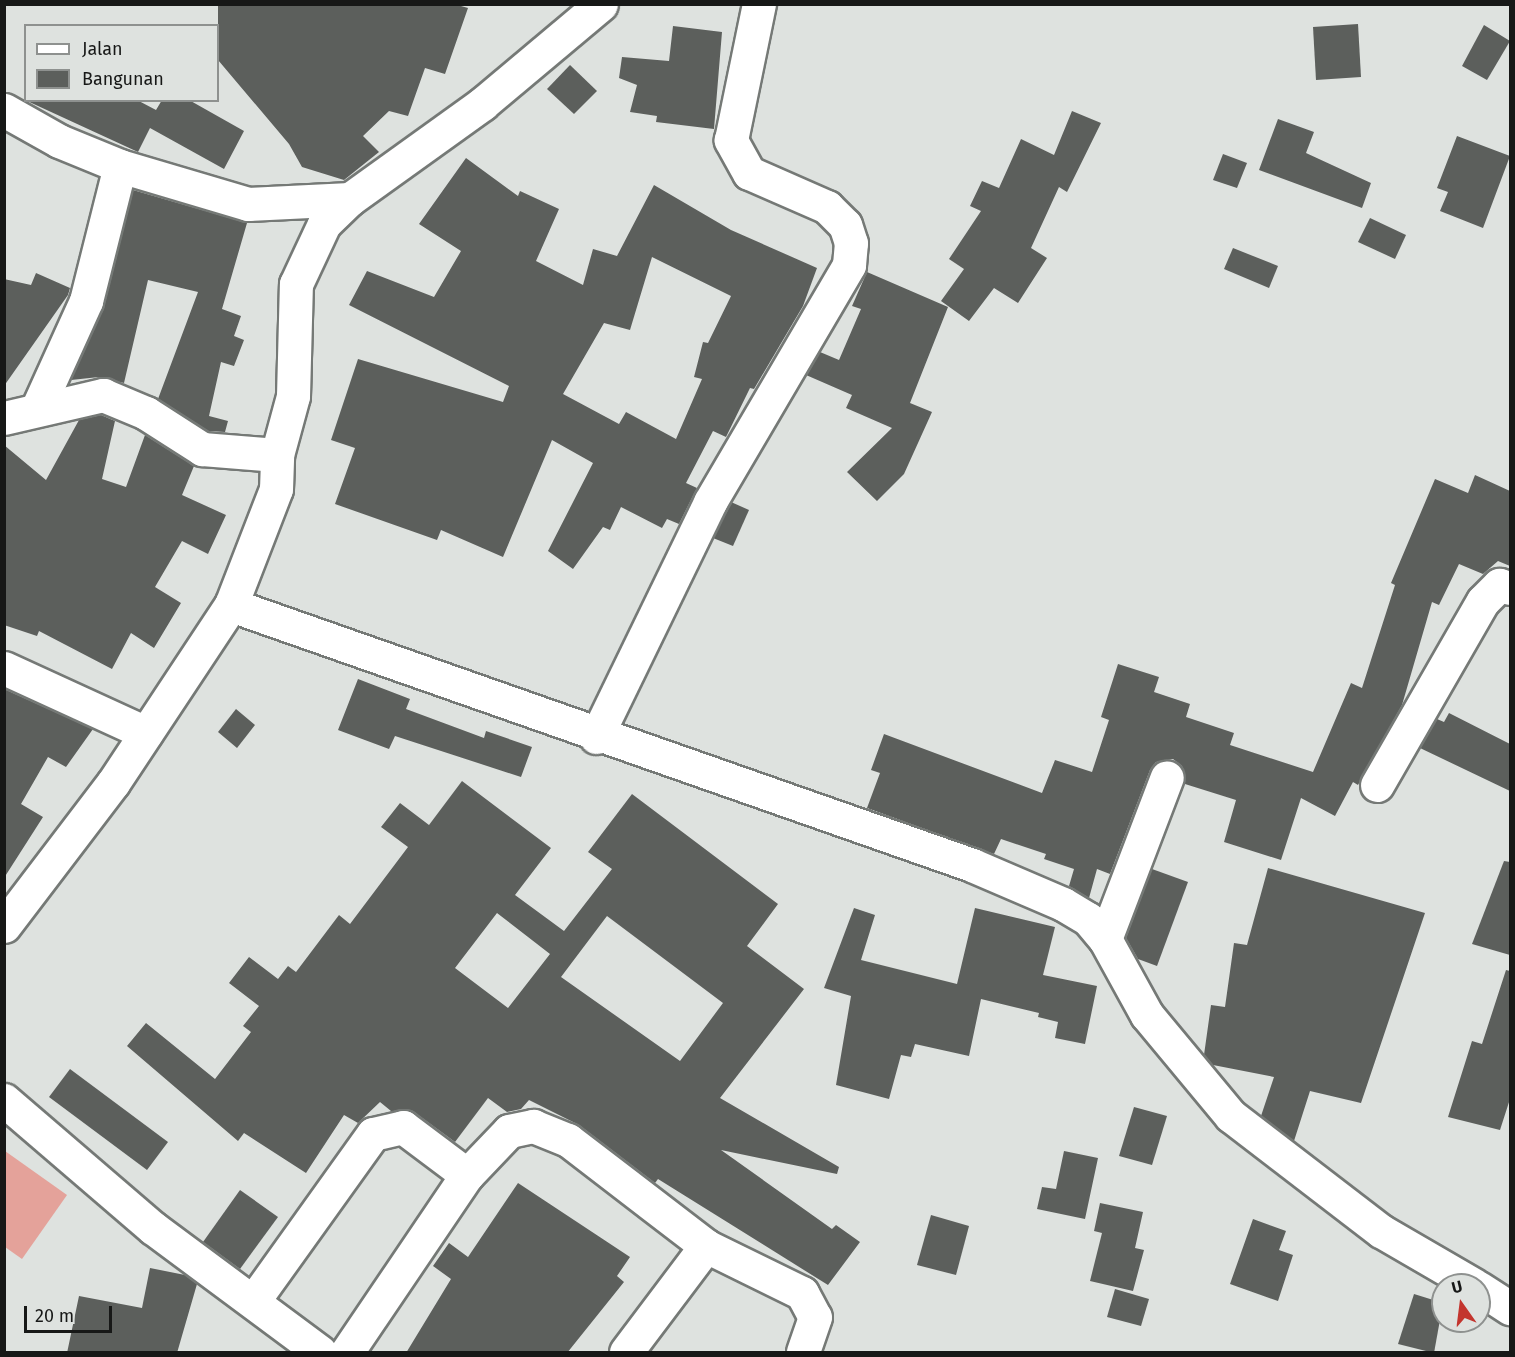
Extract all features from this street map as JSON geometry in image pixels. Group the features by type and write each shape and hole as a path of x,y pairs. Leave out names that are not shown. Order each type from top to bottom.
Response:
{"street":[{"path":"4,926 146,733 231,605 276,489 277,454 292,396 296,284 324,224 350,199 482,104 601,4"},
{"path":"596,738 710,502 849,265 851,243 845,225 827,207 749,173 730,140 759,4"},
{"path":"4,110 59,141 120,166 248,204 350,199"},
{"path":"37,409 86,301 120,166"},
{"path":"4,418 103,395 146,413 202,449 277,454"},
{"path":"1377,784 1483,601 1499,585 1510,588"},
{"path":"231,605 596,738 972,865 1063,904 1088,919 1105,939 1147,1015 1231,1116 1381,1231 1453,1273"},
{"path":"4,668 146,733"},
{"path":"1105,939 1167,777"},
{"path":"4,1100 153,1228 255,1300 320,1353"},
{"path":"347,1353 467,1175 509,1131 533,1126 568,1140 706,1246 811,1301 814,1332 803,1353"},
{"path":"255,1300 373,1134 386,1127 403,1127 467,1175"},
{"path":"626,1353 706,1246"},
{"path":"1491,1296 1510,1308"}],"shaded area":[{"path":"5,1151 67,1195 22,1259 5,1247"}],"building":[{"path":"218,4 454,4 468,8 445,74 425,68 408,116 389,111 363,136 379,152 344,180 302,167 289,144 219,61"},
{"path":"1358,24 1361,77 1316,80 1313,27"},
{"path":"1484,25 1510,41 1487,80 1462,66"},
{"path":"673,26 722,32 714,129 656,122 657,116 630,112 637,85 619,78 622,57 669,61"},
{"path":"570,65 597,91 574,114 547,89"},
{"path":"29,102 141,102 156,110 161,102 193,102 244,131 224,169 150,128 138,152"},
{"path":"1072,111 1101,123 1067,192 1059,187 1031,248 1047,258 1018,303 994,288 969,321 941,301 964,269 949,259 981,211 970,206 982,181 999,188 1021,139 1054,155"},
{"path":"1278,119 1314,132 1306,153 1371,183 1362,208 1259,170"},
{"path":"1457,136 1510,156 1483,228 1440,211 1448,192 1437,188"},
{"path":"1223,154 1247,163 1237,188 1213,180"},
{"path":"466,158 518,196 520,191 559,209 536,261 583,285 593,249 617,256 654,185 731,230 817,268 803,306 754,389 750,388 726,437 713,431 686,483 697,488 679,524 667,519 662,528 621,507 610,530 603,527 573,569 548,551 593,463 552,440 503,557 441,530 437,540 335,504 355,448 331,440 358,359 503,402 509,386 349,305 367,271 434,297 461,251 419,224","holes":["652,257 731,296 708,343 703,342 694,377 702,379 676,439 626,412 619,424 563,394 604,323 630,330"]},
{"path":"133,190 247,223 222,309 241,316 234,336 244,340 234,366 221,362 209,416 228,421 225,432 208,431 158,399 198,292 148,280 124,383 99,377 71,380 104,306"},
{"path":"1370,218 1406,235 1395,259 1358,242"},
{"path":"1233,248 1278,266 1269,288 1224,269"},
{"path":"867,272 948,307 910,403 932,412 904,474 877,501 847,472 892,428 846,408 852,395 806,375 820,352 839,360 861,309 852,306"},
{"path":"36,273 70,288 68,295 4,386 4,279 31,285"},
{"path":"101,415 115,421 102,479 126,487 145,435 194,466 182,495 226,515 208,554 182,541 155,587 181,603 154,648 131,633 112,669 39,631 37,636 4,625 4,445 46,480 79,420"},
{"path":"1475,475 1510,491 1510,566 1498,561 1483,574 1459,564 1439,605 1432,602 1402,705 1358,785 1353,782 1335,816 1301,798 1281,860 1224,842 1236,800 1185,784 1182,766 1173,759 1156,762 1150,770 1110,874 1097,869 1089,898 1069,886 1074,869 1044,859 1046,854 1001,839 994,854 867,808 880,773 871,770 884,734 1042,793 1055,760 1092,772 1109,720 1101,717 1118,664 1159,677 1154,692 1190,704 1186,717 1234,733 1230,745 1313,772 1351,683 1362,688 1395,585 1391,583 1435,479 1468,493"},
{"path":"731,502 749,510 733,546 713,538"},
{"path":"358,679 410,699 406,709 484,738 486,731 532,747 521,777 395,736 389,749 338,730"},
{"path":"4,689 93,729 66,767 48,757 21,804 43,817 4,878"},
{"path":"236,709 255,725 237,748 218,732"},
{"path":"1449,713 1510,744 1510,791 1420,748 1437,719 1444,722"},
{"path":"462,781 551,848 515,895 564,931 612,869 588,852 632,794 778,904 747,946 804,989 720,1098 839,1167 837,1174 721,1150 832,1229 836,1225 860,1242 828,1285 658,1179 655,1183 579,1125 529,1100 521,1109 507,1112 488,1098 455,1142 414,1112 391,1111 380,1102 358,1123 344,1115 306,1173 244,1133 238,1141 127,1046 146,1023 215,1079 251,1032 243,1026 259,1006 229,983 249,957 278,979 288,966 296,972 339,915 350,924 408,847 381,827 400,803 429,825","holes":["497,913 550,954 508,1008 455,968","607,916 723,1003 680,1061 561,977"]},
{"path":"1504,861 1510,862 1510,955 1472,944"},
{"path":"1268,868 1425,913 1361,1103 1310,1091 1294,1141 1261,1116 1274,1077 1213,1065 1204,1055 1211,1005 1225,1007 1234,943 1247,945"},
{"path":"1152,869 1188,882 1157,966 1138,959 1126,938"},
{"path":"854,908 875,915 861,960 957,984 975,908 1055,927 1043,975 1097,986 1085,1044 1055,1038 1058,1022 1038,1017 1039,1013 981,999 969,1056 915,1044 911,1057 901,1055 889,1099 836,1085 851,996 824,988"},
{"path":"1506,970 1510,971 1510,1099 1500,1130 1448,1117 1472,1041 1482,1044"},
{"path":"70,1069 168,1142 147,1170 49,1097"},
{"path":"1134,1107 1167,1116 1152,1165 1119,1156"},
{"path":"1064,1151 1098,1158 1085,1219 1037,1209 1042,1187 1056,1189"},
{"path":"518,1183 630,1257 617,1276 624,1282 567,1353 406,1353 451,1279 433,1266 449,1243 468,1257"},
{"path":"240,1190 278,1217 240,1269 203,1242"},
{"path":"1100,1203 1143,1212 1135,1248 1144,1250 1133,1291 1090,1281 1102,1233 1094,1231"},
{"path":"931,1215 969,1226 956,1275 917,1265"},
{"path":"1253,1219 1286,1231 1279,1250 1293,1255 1278,1301 1230,1284"},
{"path":"150,1268 185,1275 197,1284 177,1353 67,1353 79,1296 142,1308"},
{"path":"1115,1289 1149,1299 1141,1326 1107,1317"},
{"path":"1414,1294 1431,1299 1431,1333 1438,1333 1434,1353 1398,1344"}]}
